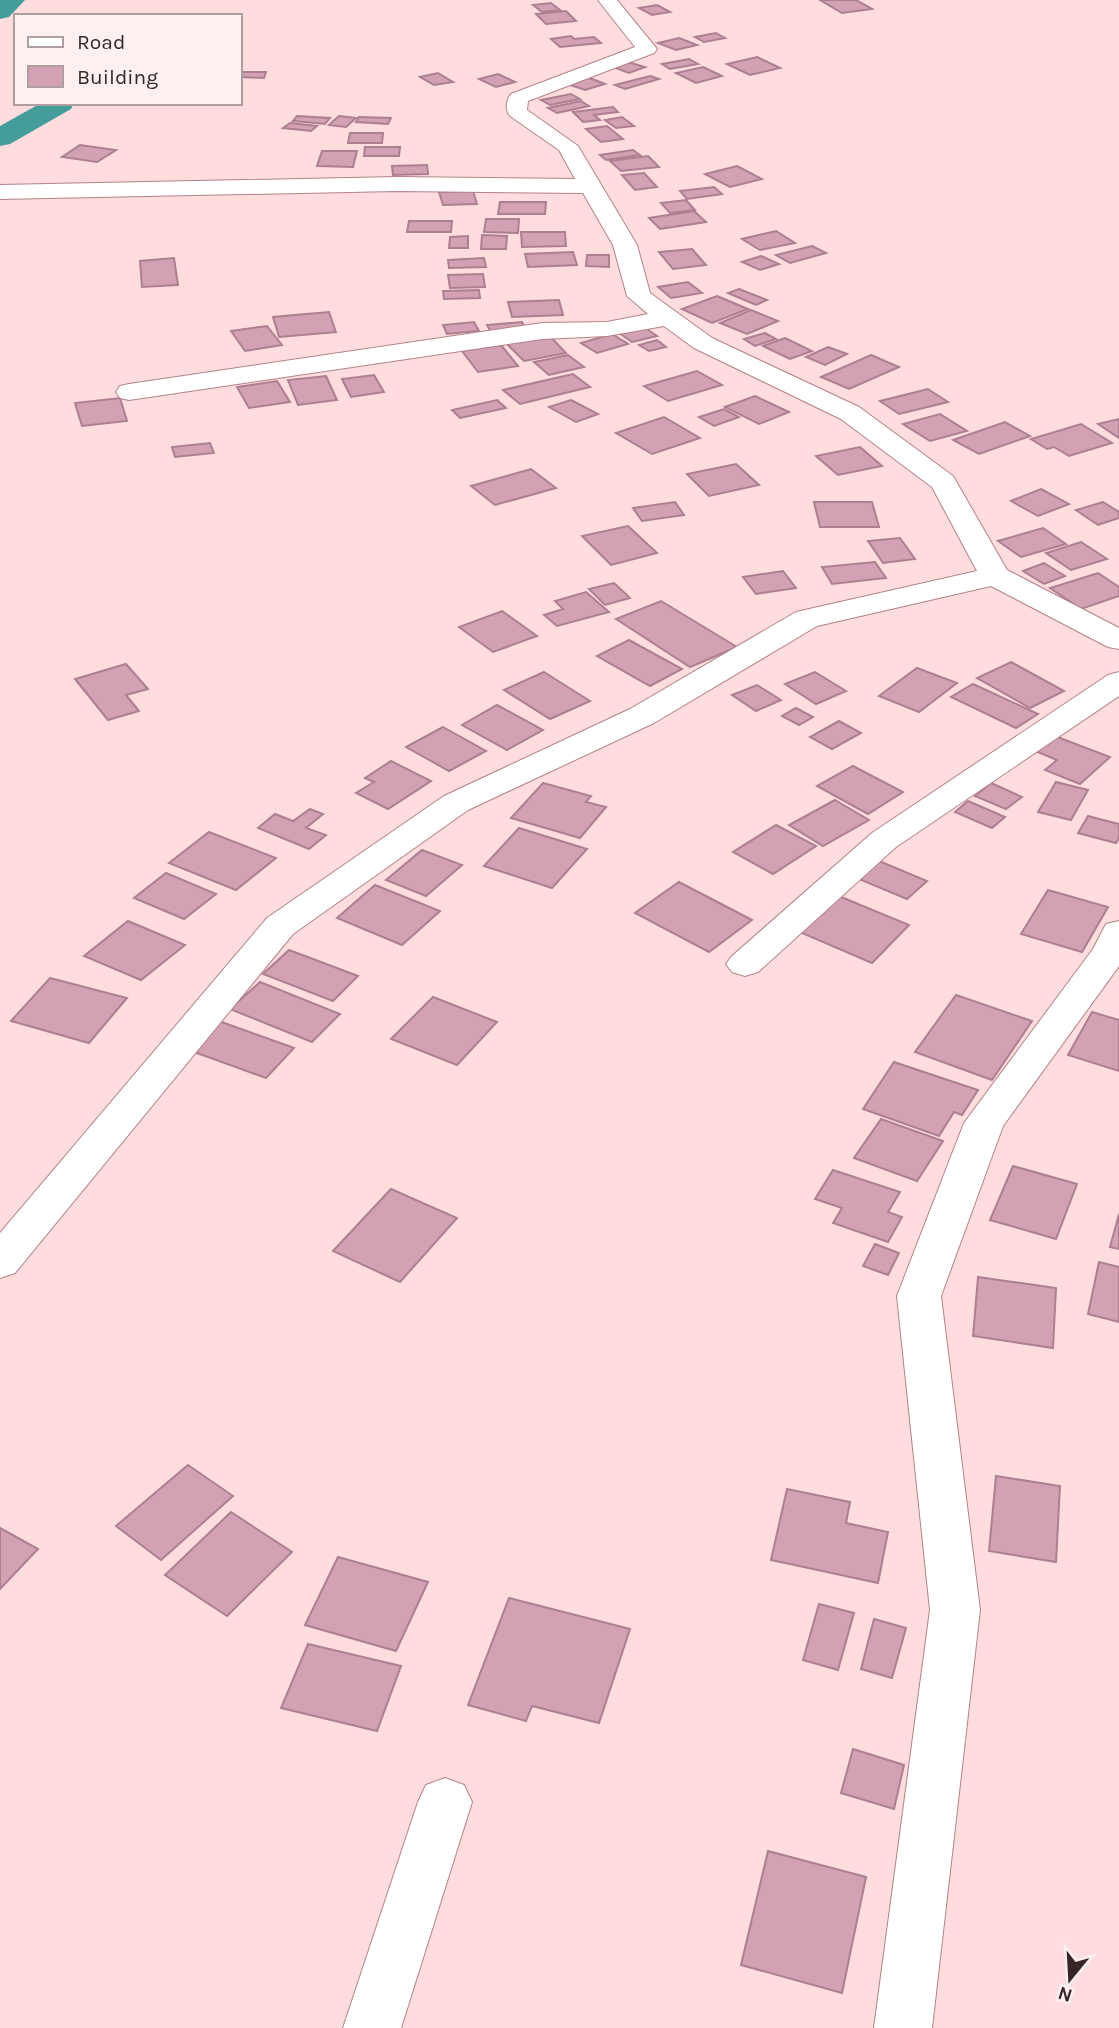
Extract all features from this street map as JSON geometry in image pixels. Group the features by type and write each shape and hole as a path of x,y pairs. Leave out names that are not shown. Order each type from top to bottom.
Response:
{"street":[{"path":"607,0 647,49 518,98 517,112 567,146 625,245 639,296 703,343 849,414 943,482 995,576 1119,640"},
{"path":"13,172 79,188"},
{"path":"0,192 79,188 397,184 591,186"},
{"path":"129,392 542,331 607,329 669,318"},
{"path":"0,1262 281,926 456,803 642,716 807,619 995,576"},
{"path":"745,964 884,840 1119,682"},
{"path":"903,2028 955,1609 919,1296 984,1123 1111,951 1119,932"},
{"path":"372,2028 445,1802"}],"building":[{"path":"820,0 856,0 872,9 842,13"},
{"path":"551,3 560,10 542,12 533,5"},
{"path":"657,5 670,12 652,15 639,8"},
{"path":"566,11 576,21 546,24 536,14"},
{"path":"716,33 725,38 704,42 695,37"},
{"path":"571,36 574,39 594,37 601,43 560,47 551,39"},
{"path":"679,38 697,45 676,50 658,43"},
{"path":"757,57 780,68 750,75 727,64"},
{"path":"689,59 698,64 670,69 662,64"},
{"path":"628,62 645,67 629,73 613,67"},
{"path":"703,67 722,76 696,83 676,73"},
{"path":"242,72 266,72 264,78 242,77"},
{"path":"438,73 453,82 434,85 420,77"},
{"path":"498,74 515,82 496,87 479,79"},
{"path":"650,76 659,79 625,89 615,85"},
{"path":"587,77 605,84 585,90 567,84"},
{"path":"571,94 580,99 550,105 541,100"},
{"path":"581,101 589,106 557,113 548,108"},
{"path":"613,107 618,112 594,115 600,120 583,122 573,112"},
{"path":"297,116 330,118 325,124 293,121"},
{"path":"339,116 356,118 346,127 329,125"},
{"path":"359,117 391,118 388,124 356,122"},
{"path":"622,117 634,126 616,128 605,120"},
{"path":"290,123 317,126 311,131 283,128"},
{"path":"607,126 623,139 601,142 586,129"},
{"path":"350,133 383,133 382,143 348,143"},
{"path":"80,145 116,150 97,162 62,157"},
{"path":"365,147 400,147 399,156 364,156"},
{"path":"633,150 640,155 606,160 600,155"},
{"path":"322,151 357,151 353,167 317,166"},
{"path":"648,156 659,167 621,171 610,161"},
{"path":"427,165 428,174 393,175 392,166"},
{"path":"737,166 762,179 730,187 705,174"},
{"path":"644,173 657,187 635,190 622,175"},
{"path":"714,187 722,194 687,199 680,191"},
{"path":"473,191 477,204 443,205 439,192"},
{"path":"686,200 695,210 670,213 661,203"},
{"path":"500,202 546,202 545,214 498,214"},
{"path":"694,211 706,222 660,229 649,218"},
{"path":"486,219 519,219 518,233 484,232"},
{"path":"409,221 452,221 451,232 407,232"},
{"path":"776,231 795,243 760,250 742,239"},
{"path":"521,232 565,232 566,246 522,247"},
{"path":"482,235 507,236 506,249 481,249"},
{"path":"468,236 468,248 449,248 450,237"},
{"path":"812,246 826,253 790,263 776,255"},
{"path":"692,249 706,265 673,269 659,252"},
{"path":"573,252 577,265 528,267 525,254"},
{"path":"587,255 609,255 609,267 586,266"},
{"path":"761,256 779,264 760,270 742,262"},
{"path":"174,258 178,285 142,287 140,261"},
{"path":"484,258 486,267 449,268 448,260"},
{"path":"483,274 485,287 450,288 448,275"},
{"path":"688,282 702,293 671,298 658,287"},
{"path":"739,289 767,300 756,305 728,293"},
{"path":"479,290 480,298 444,299 443,291"},
{"path":"717,296 748,309 712,323 682,309"},
{"path":"559,300 563,315 512,317 508,302"},
{"path":"751,310 778,321 747,334 720,323"},
{"path":"329,312 336,332 279,337 273,317"},
{"path":"474,322 479,331 447,334 443,325"},
{"path":"522,322 525,329 491,332 487,325"},
{"path":"267,326 282,345 245,351 231,331"},
{"path":"644,327 657,336 632,342 619,333"},
{"path":"765,333 776,339 755,346 744,339"},
{"path":"548,334 566,353 524,361 505,342"},
{"path":"612,334 628,344 597,353 581,343"},
{"path":"785,338 812,351 790,359 763,346"},
{"path":"657,340 666,347 649,351 639,345"},
{"path":"501,345 518,366 478,372 462,351"},
{"path":"828,347 847,354 825,365 806,357"},
{"path":"568,355 584,367 549,375 534,362"},
{"path":"871,355 899,367 849,389 821,377"},
{"path":"697,371 722,385 668,401 644,386"},
{"path":"573,374 590,387 520,404 503,390"},
{"path":"374,375 384,392 351,397 342,379"},
{"path":"326,376 337,400 298,405 288,380"},
{"path":"277,381 290,402 249,408 237,387"},
{"path":"928,389 948,402 899,414 880,401"},
{"path":"755,396 789,412 759,424 725,407"},
{"path":"120,398 127,421 82,426 75,403"},
{"path":"497,400 506,408 460,418 452,410"},
{"path":"571,400 598,414 576,422 549,407"},
{"path":"724,409 739,417 714,426 699,417"},
{"path":"940,414 967,431 930,441 903,424"},
{"path":"664,417 700,438 652,454 616,433"},
{"path":"1119,419 1119,438 1098,424"},
{"path":"1005,422 1030,436 979,454 953,440"},
{"path":"1081,424 1112,443 1069,456 1054,447 1047,449 1031,439"},
{"path":"210,443 214,453 175,457 172,447"},
{"path":"860,447 882,466 838,475 816,456"},
{"path":"736,464 759,485 709,496 687,474"},
{"path":"531,469 556,488 495,505 471,486"},
{"path":"1041,489 1069,504 1038,516 1011,501"},
{"path":"675,502 684,515 642,521 633,508"},
{"path":"814,502 872,502 879,527 820,527"},
{"path":"1103,502 1119,512 1119,518 1098,525 1076,510"},
{"path":"628,526 657,553 611,565 582,536"},
{"path":"1043,528 1066,544 1021,557 998,541"},
{"path":"900,538 915,559 883,563 868,541"},
{"path":"1081,542 1107,559 1071,570 1046,553"},
{"path":"875,562 886,578 832,584 822,567"},
{"path":"1044,563 1065,576 1044,584 1023,571"},
{"path":"783,571 796,588 756,594 743,577"},
{"path":"1098,573 1119,587 1119,596 1081,609 1050,588"},
{"path":"614,583 630,598 605,605 589,589"},
{"path":"586,592 609,612 557,626 544,615 563,609 555,601"},
{"path":"661,601 737,647 690,667 616,619"},
{"path":"502,611 537,636 493,652 459,627"},
{"path":"629,640 682,669 650,686 597,656"},
{"path":"1011,662 1064,691 1030,708 977,678"},
{"path":"126,664 148,689 126,695 139,711 108,720 75,679"},
{"path":"917,668 957,683 919,712 879,696"},
{"path":"544,672 590,701 550,719 504,690"},
{"path":"815,672 846,691 816,704 785,684"},
{"path":"973,684 1038,714 1016,728 951,697"},
{"path":"757,685 781,700 756,711 732,695"},
{"path":"497,705 543,730 507,750 462,725"},
{"path":"796,708 813,717 799,725 782,716"},
{"path":"839,721 861,733 832,749 810,737"},
{"path":"443,727 486,751 449,771 406,747"},
{"path":"1052,735 1110,757 1080,784 1045,770 1057,760 1033,750"},
{"path":"391,761 431,781 388,809 356,793 374,782 365,778"},
{"path":"853,766 903,792 868,814 817,786"},
{"path":"1056,782 1088,790 1071,820 1038,812"},
{"path":"543,783 591,796 586,802 606,807 580,838 511,818"},
{"path":"991,783 1022,797 1006,809 975,796"},
{"path":"835,800 869,820 823,846 789,825"},
{"path":"968,801 1005,817 992,828 955,812"},
{"path":"310,809 323,814 306,828 326,835 309,849 258,828 275,814 293,821"},
{"path":"1088,816 1119,824 1119,838 1116,843 1078,833"},
{"path":"776,825 816,846 773,874 733,852"},
{"path":"519,828 587,849 552,888 484,866"},
{"path":"209,832 276,858 236,890 169,863"},
{"path":"422,850 462,865 426,896 386,880"},
{"path":"879,861 927,881 907,899 859,879"},
{"path":"166,873 216,894 184,919 134,898"},
{"path":"679,882 752,920 709,952 635,913"},
{"path":"375,885 440,911 402,945 337,918"},
{"path":"1048,890 1108,907 1082,952 1021,934"},
{"path":"834,894 909,925 872,963 795,930"},
{"path":"128,921 185,945 141,980 84,956"},
{"path":"289,950 358,976 333,1001 263,974"},
{"path":"50,978 127,998 89,1043 11,1021"},
{"path":"260,982 340,1014 312,1042 230,1009"},
{"path":"956,995 1032,1021 992,1080 915,1052"},
{"path":"433,997 497,1022 457,1065 391,1039"},
{"path":"1092,1012 1119,1020 1119,1071 1068,1055"},
{"path":"216,1020 294,1048 266,1078 186,1049"},
{"path":"894,1062 978,1090 962,1115 954,1112 939,1136 863,1109"},
{"path":"881,1119 943,1141 917,1181 854,1158"},
{"path":"1013,1166 1077,1184 1056,1239 990,1220"},
{"path":"833,1170 900,1192 888,1212 902,1217 888,1242 833,1223 842,1208 815,1199"},
{"path":"391,1189 457,1218 400,1282 333,1251"},
{"path":"1119,1214 1119,1249 1110,1247"},
{"path":"875,1244 899,1253 888,1275 863,1266"},
{"path":"1099,1262 1119,1267 1119,1322 1088,1314"},
{"path":"978,1277 1056,1288 1053,1348 973,1336"},
{"path":"188,1465 233,1496 161,1560 116,1526"},
{"path":"996,1476 1060,1486 1056,1562 989,1551"},
{"path":"787,1489 850,1502 846,1523 888,1532 878,1583 771,1560"},
{"path":"231,1512 292,1552 227,1616 165,1575"},
{"path":"0,1528 38,1549 0,1589"},
{"path":"338,1557 428,1582 396,1651 305,1625"},
{"path":"509,1598 630,1629 599,1723 532,1706 526,1721 468,1705"},
{"path":"819,1604 854,1613 838,1670 803,1660"},
{"path":"874,1619 906,1628 892,1678 861,1669"},
{"path":"308,1644 401,1666 377,1731 281,1708"},
{"path":"853,1749 904,1765 894,1809 841,1793"},
{"path":"768,1851 866,1877 842,1993 741,1965"}],"waterway":[{"path":"0,12 13,0"},
{"path":"0,138 58,105"}]}
